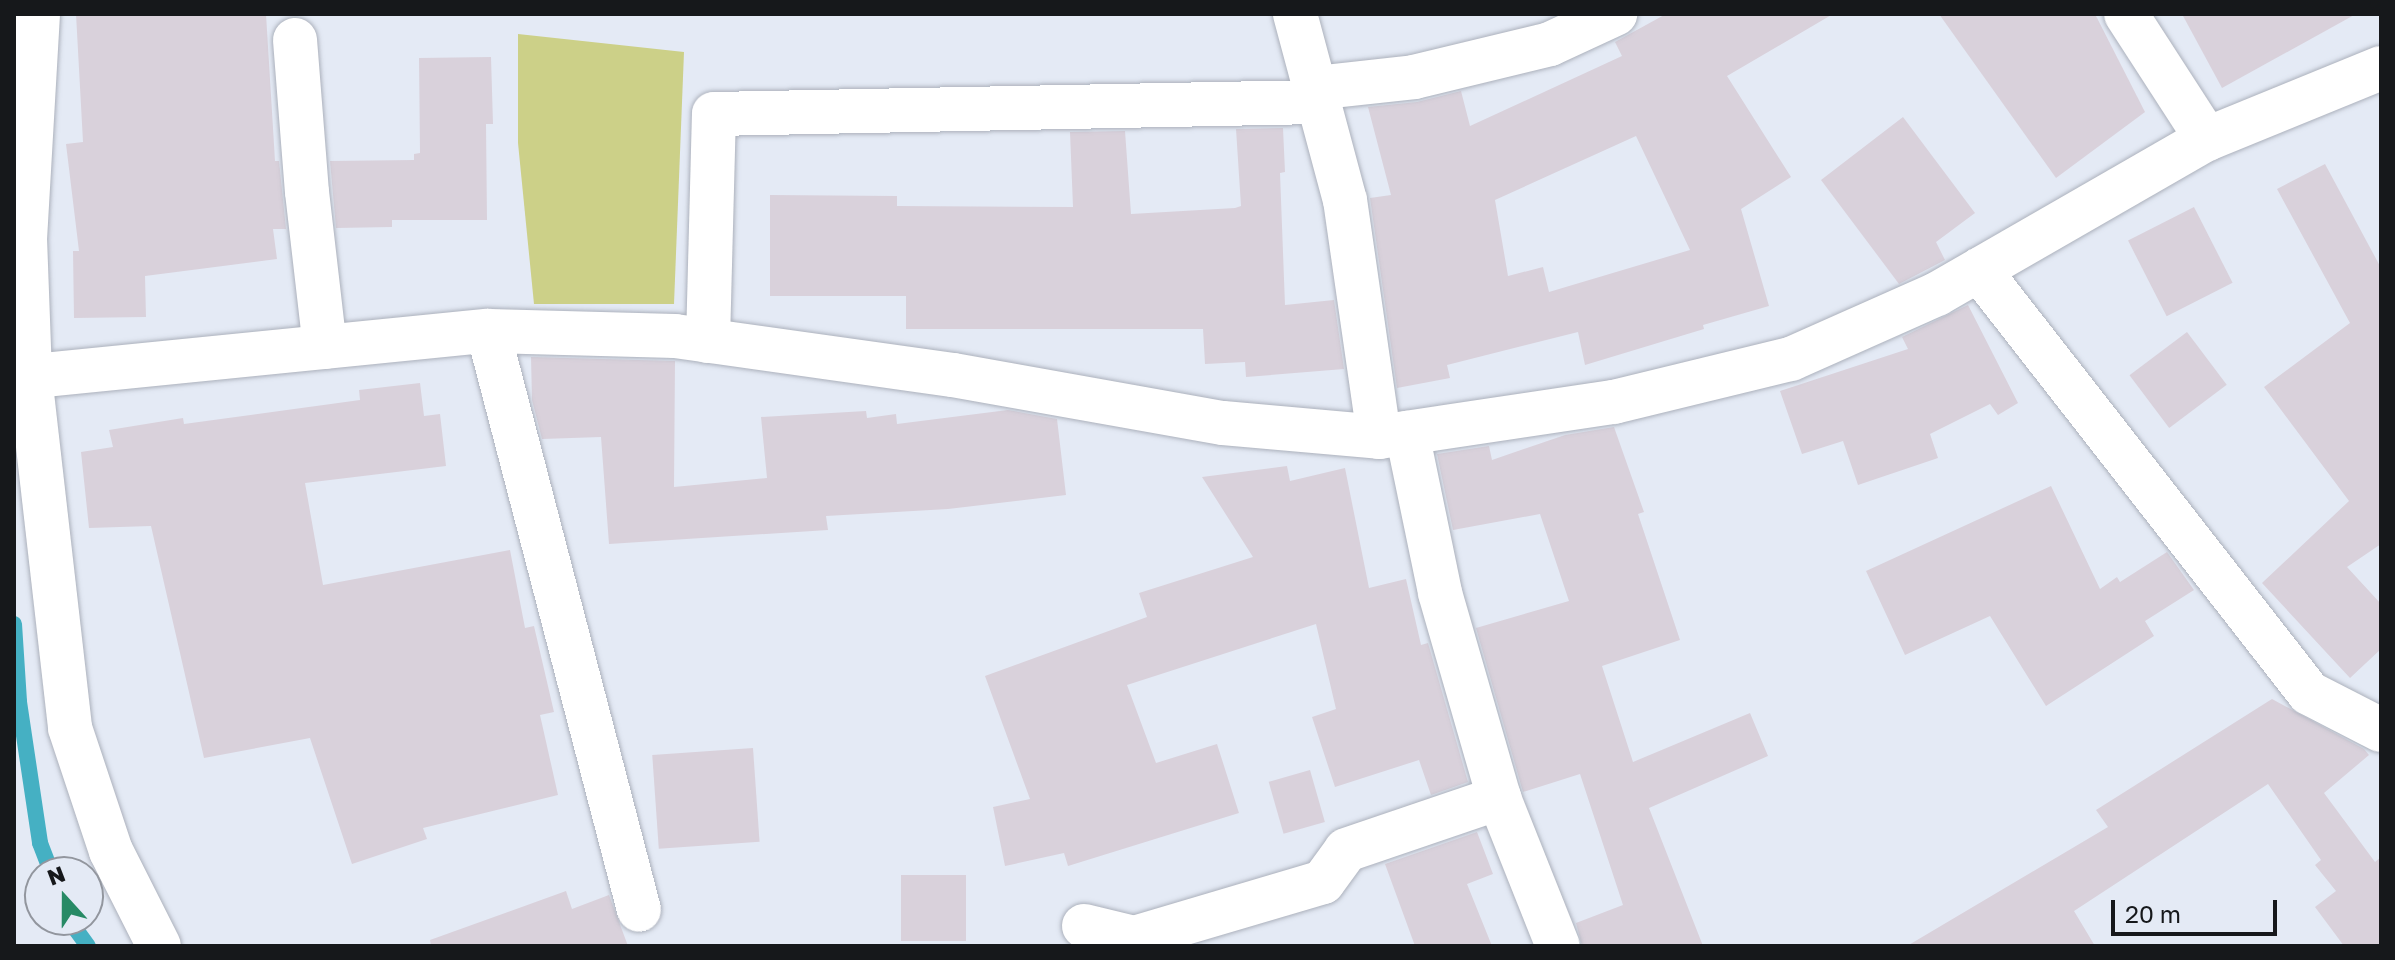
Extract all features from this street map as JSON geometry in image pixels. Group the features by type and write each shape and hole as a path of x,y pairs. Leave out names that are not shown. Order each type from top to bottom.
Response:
{"street":[{"path":"38,14 25,238 22,377 70,728 111,851 159,946"},
{"path":"1295,14 1345,200 1393,435 1499,798 1558,946"},
{"path":"708,341 714,114 1317,95 1414,77 1550,44 1615,14"},
{"path":"2126,14 2207,139"},
{"path":"295,40 307,192 325,347"},
{"path":"22,377 488,331 675,336 953,375 1223,423 1393,435 1614,402 1791,359 1937,294 2207,139 2381,68"},
{"path":"1979,270 2309,693 2381,730"},
{"path":"488,331 639,910"},
{"path":"1084,926 1134,938 1323,882 1346,850 1499,798"}],"green space":[{"path":"518,34 684,52 674,304 534,304 518,143"}],"building":[{"path":"76,14 266,14 275,161 279,161 286,229 273,229 277,259 145,276 146,317 74,318 73,251 79,251 66,144 83,142"},
{"path":"1666,14 1833,14 1727,76 1791,177 1741,209 1769,306 1585,365 1578,332 1447,365 1450,378 1397,388 1370,198 1391,195 1368,107 1417,102 1461,91 1470,126 1622,56 1615,42","holes":["1636,136 1690,250 1549,292 1543,267 1508,276 1495,200"]},
{"path":"1939,14 2095,14 2145,112 2056,178"},
{"path":"2182,14 2356,14 2222,88"},
{"path":"491,57 493,124 486,124 487,220 392,220 392,227 336,228 330,161 414,160 414,154 420,153 419,58"},
{"path":"1903,117 1975,213 1936,242 1945,260 1899,284 1821,180"},
{"path":"1283,128 1285,172 1280,173 1285,305 1334,300 1344,369 1246,377 1245,362 1205,364 1203,329 906,329 906,296 770,296 770,195 897,196 897,206 1073,207 1070,132 1125,131 1131,214 1235,208 1241,206 1236,129"},
{"path":"2325,164 2381,268 2381,544 2347,567 2381,604 2381,649 2350,678 2262,583 2349,501 2264,387 2350,323 2277,189"},
{"path":"2194,207 2233,283 2167,316 2128,241"},
{"path":"1968,305 2018,403 1998,415 1990,404 1930,434 1938,458 1858,485 1843,441 1802,454 1780,391 1908,349 1902,337"},
{"path":"2187,332 2227,385 2169,428 2129,375"},
{"path":"531,357 675,361 674,487 767,478 761,417 866,411 867,418 896,414 897,424 1008,410 1057,419 1066,495 948,509 826,516 828,530 609,544 601,437 542,439 532,400"},
{"path":"420,383 424,416 440,414 446,466 305,483 323,585 510,550 525,628 534,626 554,712 540,715 558,795 423,828 427,839 352,864 310,738 204,758 151,526 89,528 81,452 113,447 109,430 183,418 184,424 360,400 359,390"},
{"path":"1614,427 1644,512 1638,514 1680,640 1602,666 1633,762 1750,713 1768,756 1649,808 1703,946 1582,946 1576,923 1623,905 1580,774 1523,792 1476,628 1569,601 1540,514 1453,530 1437,454 1489,446 1492,460 1565,435"},
{"path":"1287,466 1290,481 1345,468 1369,588 1406,579 1421,645 1428,643 1468,782 1431,795 1419,760 1335,787 1312,717 1336,709 1316,624 1127,685 1156,763 1217,744 1239,813 1068,866 1064,853 1005,866 993,807 1030,799 985,676 1147,617 1139,593 1253,557 1202,477"},
{"path":"2051,486 2100,589 2117,577 2120,582 2167,552 2194,590 2145,621 2154,636 2046,706 1990,616 1905,655 1866,571"},
{"path":"2272,699 2364,749 2369,755 2324,793 2375,862 2381,857 2381,946 2344,946 2315,907 2336,891 2315,865 2321,860 2268,784 2074,911 2095,946 1907,946 2108,827 2096,810"},
{"path":"753,748 760,842 659,849 652,755"},
{"path":"1310,770 1325,822 1284,834 1269,782"},
{"path":"1477,832 1493,874 1467,884 1492,946 1415,946 1385,864"},
{"path":"901,875 966,875 966,941 901,941"},
{"path":"566,891 572,909 609,895 628,946 431,946 430,940"}],"waterway":[{"path":"14,624 19,702 40,843 45,856"},
{"path":"81,936 88,946"}]}
